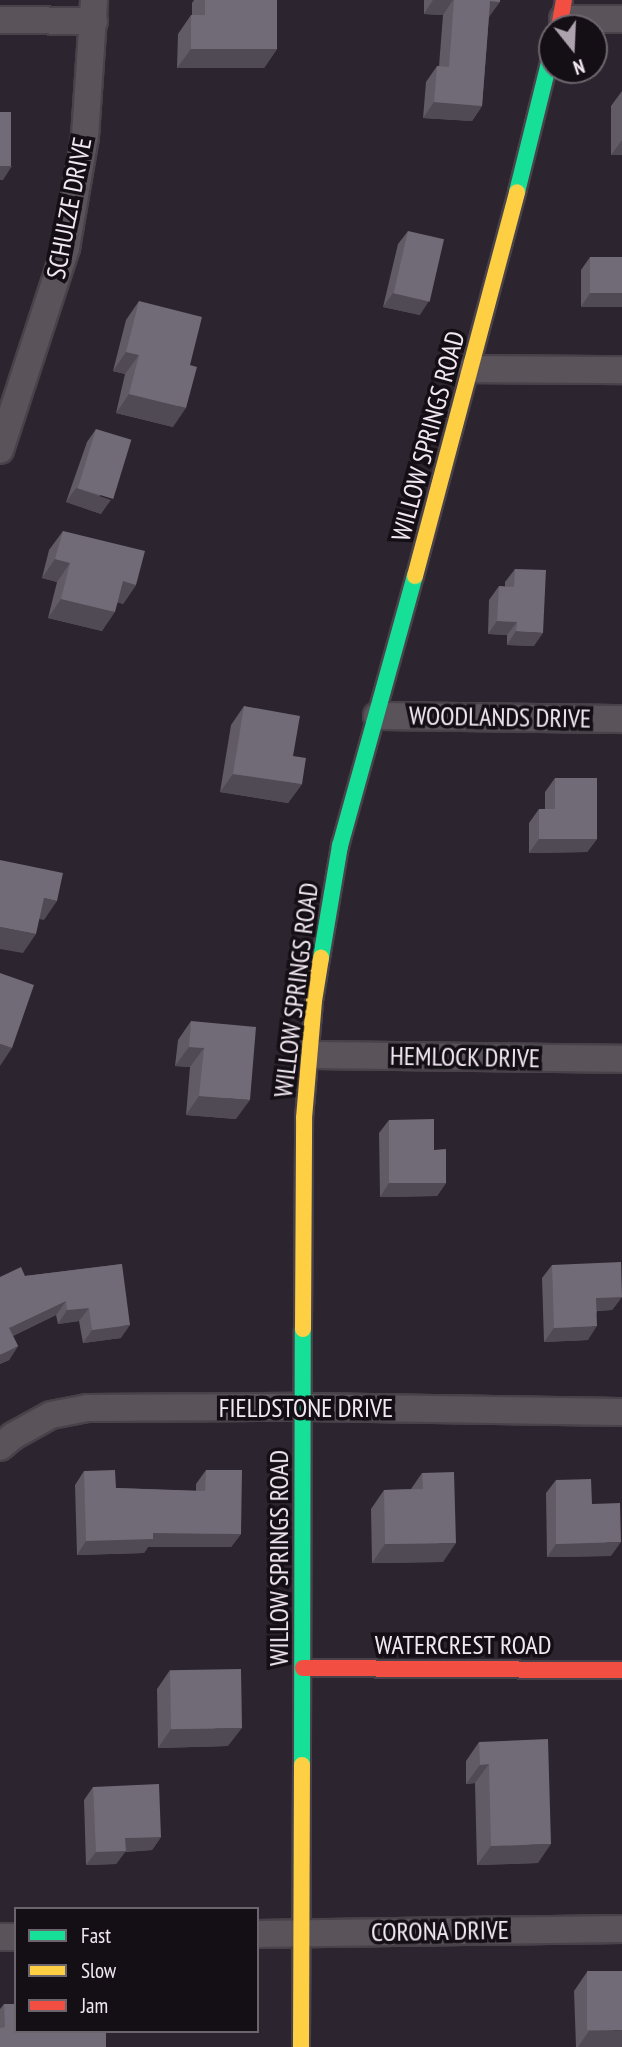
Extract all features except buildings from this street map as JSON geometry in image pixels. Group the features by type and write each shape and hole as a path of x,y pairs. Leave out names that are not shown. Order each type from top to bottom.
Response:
{"street":[{"path":"0,20 94,11"},
{"name":"SCHULZE DRIVE","path":"0,450 66,248 85,136 94,11"},
{"name":"WILLOW SPRINGS ROAD","path":"301,2047 304,1118 308,1055 340,846 472,369 544,84"},
{"path":"472,369 622,370"},
{"name":"WOODLANDS DRIVE","path":"377,716 622,719"},
{"name":"HEMLOCK DRIVE","path":"308,1055 622,1059"},
{"name":"FIELDSTONE DRIVE","path":"0,1447 13,1436 51,1415 87,1408 304,1407 622,1412"},
{"name":"WATERCREST ROAD","path":"303,1668 622,1670"},
{"name":"CORONA DRIVE","path":"259,1934 622,1929"}],"traffic: fast":[{"path":"517,192 544,84"},
{"path":"321,958 340,846 415,576"},
{"path":"302,1765 303,1329"}],"traffic: slow":[{"path":"415,576 517,192"},
{"path":"303,1329 304,1118 314,1001 321,958"},
{"path":"301,2047 302,1765"}],"traffic: jam":[{"path":"562,14 564,0"},
{"path":"303,1668 622,1670"}]}
